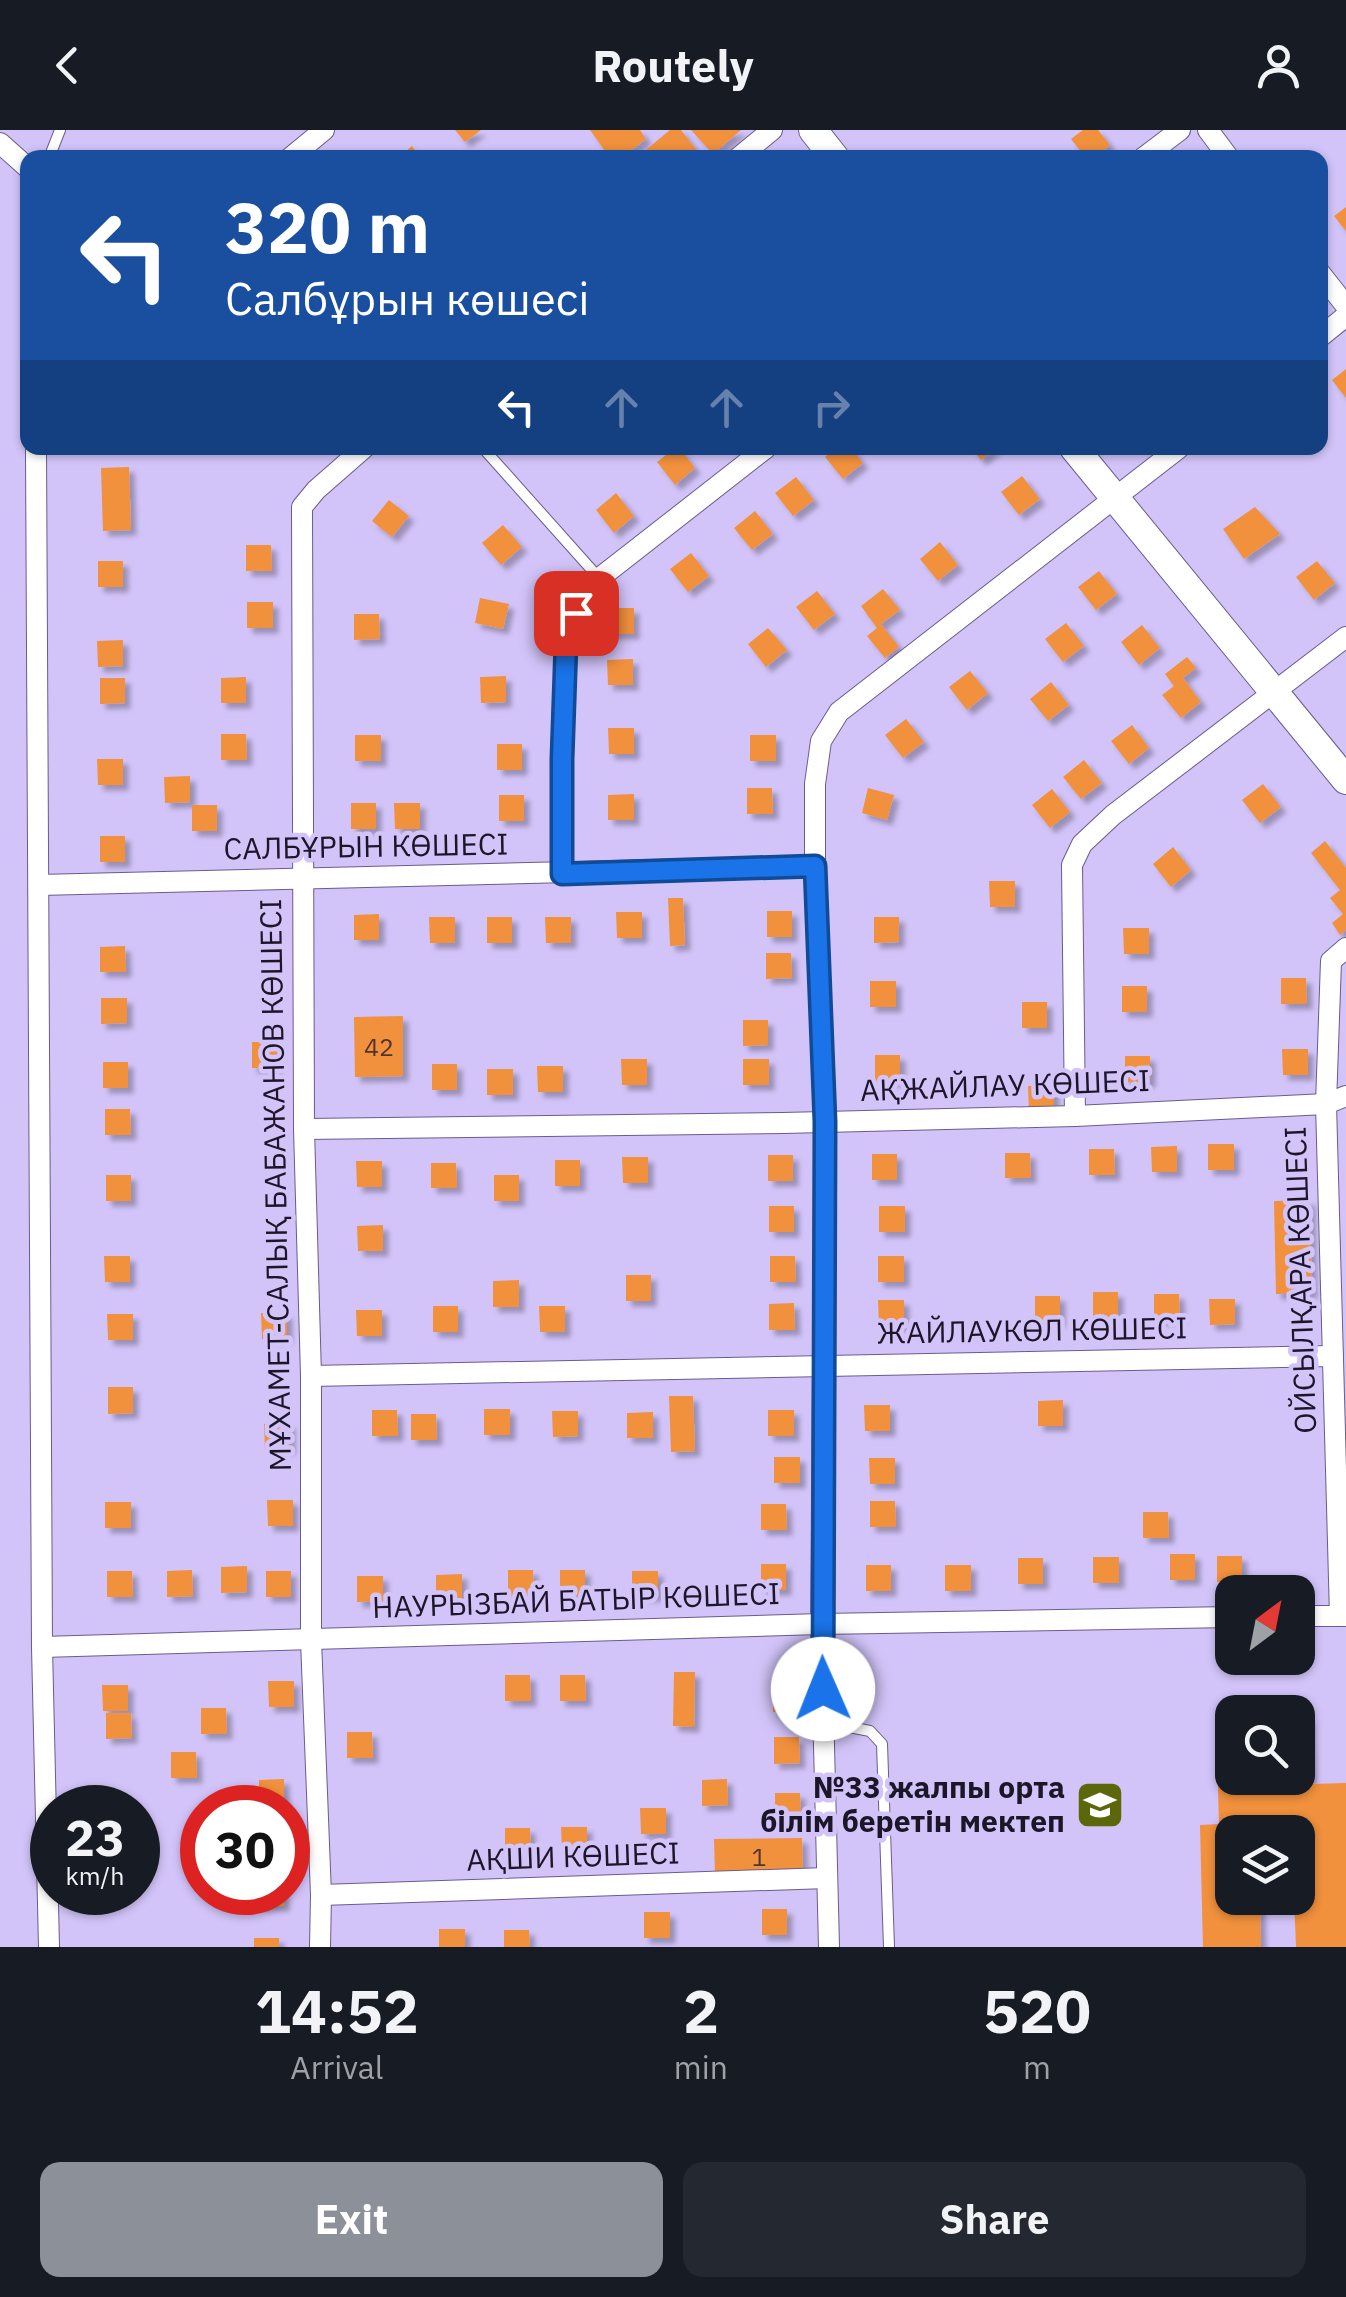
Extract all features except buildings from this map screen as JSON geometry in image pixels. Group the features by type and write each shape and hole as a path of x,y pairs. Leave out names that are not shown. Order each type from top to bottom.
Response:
{"street":[{"path":"300,150 324,130"},
{"path":"748,150 772,130"},
{"path":"812,130 828,150"},
{"path":"1154,150 1180,130"},
{"path":"0,143 20,161"},
{"path":"1328,283 1346,306"},
{"path":"36,455 42,1648 48,1947"},
{"name":"МҰХАМЕТ-САЛЫҚ БАБАЖАНОВ КӨШЕСІ","path":"320,1947 311,1640 311,1376 304,1128 302,507 356,455"},
{"path":"562,874 566,643 583,591 757,455"},
{"path":"1080,455 1346,780"},
{"path":"830,1947 822,1624 825,1122 815,866 815,784 821,741 838,712 1169,455"},
{"path":"1075,1116 1072,865 1082,844 1112,815 1346,637"},
{"name":"САЛБҰРЫН КӨШЕСІ","path":"39,885 815,866"},
{"name":"ОЙСЫЛҚАРА КӨШЕСІ","path":"1343,1616 1333,1356 1336,1100 1332,961 1346,948"},
{"name":"АҚЖАЙЛАУ КӨШЕСІ","path":"304,1128 1075,1116 1336,1100"},
{"name":"ЖАЙЛАУКӨЛ КӨШЕСІ","path":"311,1376 1333,1356"},
{"path":"1315,1616 1343,1616"},
{"name":"НАУРЫЗБАЙ БАТЫР КӨШЕСІ","path":"42,1648 822,1624 1215,1618"},
{"name":"АҚШИ КӨШЕСІ","path":"321,1896 827,1878"}],"lane":[{"path":"489,455 599,578"},
{"path":"824,1722 870,1731 882,1744 889,1947"}],"place":[{"name":"№33 жалпы орта білім беретін мектеп","path":"1100,1805"}],"route":[{"path":"576,613 566,643 562,874 815,866 825,1122 823,1689"}]}
